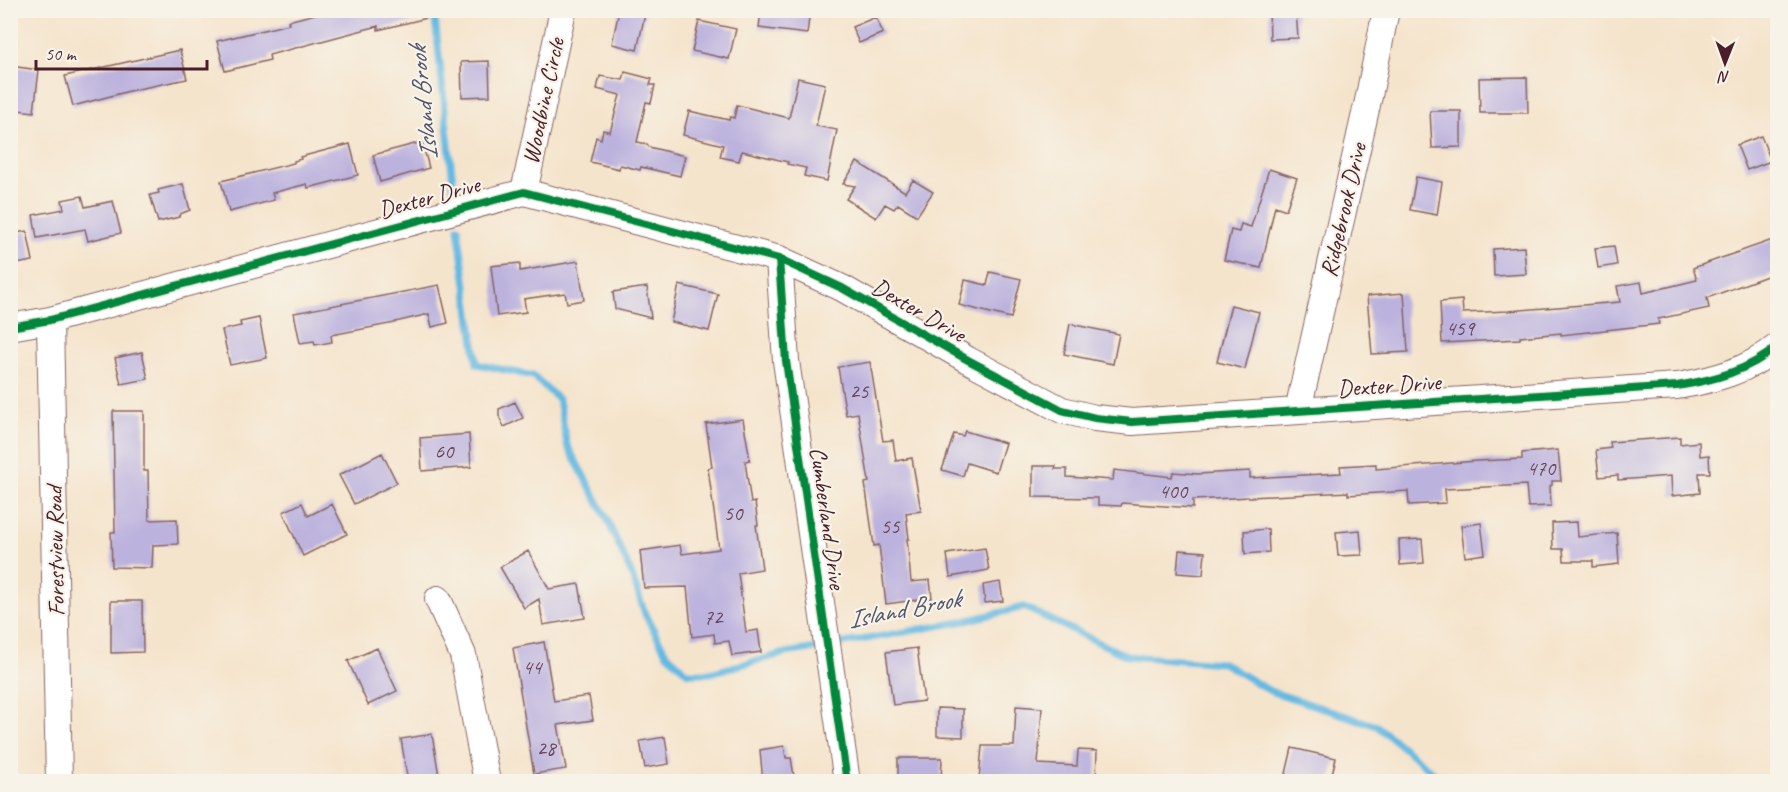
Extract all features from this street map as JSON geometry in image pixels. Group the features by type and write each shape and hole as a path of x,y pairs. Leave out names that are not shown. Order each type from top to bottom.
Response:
{"street":[{"name":"Woodbine Circle","path":"524,192 563,10"},
{"name":"Ridgebrook Drive","path":"1298,410 1369,96 1386,10"},
{"name":"Dexter Drive","path":"10,327 50,320 524,192 779,259 842,288 968,360 1062,410 1095,418 1132,422 1677,386 1712,380 1745,368 1778,346"},
{"name":"Cumberland Drive","path":"779,259 786,361 847,782"},
{"name":"Forestview Road","path":"50,320 59,782"},
{"path":"438,599 463,656 487,782"}],"building":[{"path":"331,10 430,10 431,17 378,30 378,26 269,55 270,60 225,71 217,41 289,24 288,21"},
{"path":"619,10 646,10 637,50 612,44"},
{"path":"761,10 810,10 807,34 759,28"},
{"path":"1269,10 1296,10 1298,38 1270,39"},
{"path":"876,17 883,33 859,43 852,27"},
{"path":"699,21 736,29 729,59 692,51"},
{"path":"180,50 187,79 73,106 65,76"},
{"path":"489,61 490,96 462,97 461,62"},
{"path":"10,66 39,70 34,112 10,109"},
{"path":"625,72 652,79 650,85 655,85 651,103 646,102 637,142 685,156 680,176 641,167 640,170 620,165 619,169 590,162 596,137 601,139 603,130 610,132 620,95 597,89 600,76 623,80"},
{"path":"1527,77 1528,113 1480,113 1479,78"},
{"path":"798,78 825,84 816,126 837,130 827,181 804,176 806,168 742,151 739,161 720,157 723,145 683,135 689,111 729,120 730,117 734,118 737,105 789,118"},
{"path":"1430,111 1461,111 1461,147 1432,148"},
{"path":"1761,136 1771,161 1747,170 1737,145"},
{"path":"422,142 429,168 380,182 373,155"},
{"path":"350,144 358,175 308,188 307,184 272,193 274,200 229,212 221,181 294,163 301,159 300,157"},
{"path":"857,162 905,192 913,180 933,192 917,216 898,204 894,209 885,204 876,218 846,199 855,186 843,184"},
{"path":"1269,169 1297,178 1286,210 1275,206 1261,268 1224,260 1231,230 1239,232 1241,224 1251,227"},
{"path":"1416,177 1442,182 1437,215 1410,210"},
{"path":"183,184 190,210 180,214 179,217 158,222 150,195 159,193 158,190"},
{"path":"82,196 85,207 113,201 121,233 88,241 85,229 37,238 33,215 64,209 62,200"},
{"path":"27,231 33,261 10,265 10,234"},
{"path":"1778,238 1778,272 1707,298 1709,308 1658,319 1659,324 1561,335 1561,333 1520,337 1520,339 1442,343 1440,302 1462,300 1463,313 1620,302 1617,286 1641,282 1643,293 1697,280 1693,268"},
{"path":"1614,246 1617,265 1598,268 1595,248"},
{"path":"1524,247 1526,274 1494,276 1493,249"},
{"path":"578,261 584,300 567,303 565,293 524,299 526,312 497,316 491,266 520,263 520,271"},
{"path":"990,272 1021,279 1011,318 959,305 965,280 987,285"},
{"path":"439,285 448,323 432,327 429,314 331,335 332,342 315,345 314,341 300,343 294,313"},
{"path":"679,285 718,294 709,331 671,322"},
{"path":"647,287 651,318 615,309 613,292"},
{"path":"1404,293 1408,352 1372,354 1367,296"},
{"path":"1231,305 1259,312 1245,369 1217,362"},
{"path":"259,318 267,358 230,365 222,330 241,326 240,322"},
{"path":"1070,324 1119,334 1113,364 1064,354"},
{"path":"142,352 148,379 121,384 115,358"},
{"path":"870,362 883,441 893,440 896,461 912,458 921,511 906,513 911,582 930,580 932,598 886,604 879,545 874,546 865,483 869,482 858,413 846,415 838,367"},
{"path":"515,402 523,418 504,427 499,416 499,409"},
{"path":"113,411 144,411 144,471 148,471 149,520 177,519 178,544 153,545 152,568 112,567 111,532 115,532"},
{"path":"743,419 750,460 745,461 751,503 755,502 762,569 738,573 746,632 758,630 761,652 732,656 729,641 715,643 714,634 692,637 687,587 644,588 640,551 680,545 682,554 719,549 708,468 712,467 706,424"},
{"path":"965,431 1005,443 996,472 967,463 963,476 942,470 954,434 963,436"},
{"path":"469,434 471,467 422,471 420,438"},
{"path":"1680,437 1680,444 1699,442 1700,456 1709,455 1710,473 1699,473 1700,493 1672,496 1671,476 1618,480 1618,475 1599,477 1596,450 1611,448 1610,442"},
{"path":"1558,450 1561,481 1552,481 1550,486 1551,506 1528,507 1526,485 1445,489 1446,503 1409,505 1408,491 1193,500 1193,508 1122,503 1121,506 1098,505 1098,498 1033,497 1033,466 1056,466 1055,469 1067,469 1067,477 1113,480 1114,470 1172,477 1173,472 1198,474 1250,471 1250,478 1341,473 1340,466 1376,464 1376,469 1522,459 1522,453"},
{"path":"382,453 397,483 354,504 339,475"},
{"path":"302,503 308,516 332,504 347,534 303,556 283,512"},
{"path":"1577,522 1578,537 1617,533 1619,564 1593,567 1593,561 1564,561 1563,549 1553,549 1552,523"},
{"path":"1481,523 1485,554 1465,557 1461,526"},
{"path":"1268,529 1269,552 1245,554 1244,531"},
{"path":"1360,530 1362,555 1338,556 1336,532"},
{"path":"1422,539 1424,563 1400,565 1399,540"},
{"path":"985,548 989,570 950,577 947,554"},
{"path":"1179,550 1205,552 1203,575 1177,573"},
{"path":"528,551 549,589 579,584 585,618 543,625 539,599 524,608 500,567"},
{"path":"1000,582 1003,601 985,603 983,585"},
{"path":"111,601 142,601 143,652 111,653"},
{"path":"544,642 554,701 589,696 593,720 558,725 566,769 534,774 513,648"},
{"path":"377,648 397,691 368,705 348,661"},
{"path":"917,648 924,701 893,705 886,652"},
{"path":"1016,706 1042,708 1038,764 1077,766 1078,750 1097,751 1096,782 979,780 982,746 1014,746"},
{"path":"937,708 963,709 963,737 937,736"},
{"path":"432,734 440,782 408,782 401,739"},
{"path":"665,737 669,764 645,768 640,741"},
{"path":"784,746 786,758 791,758 795,782 763,782 760,750"},
{"path":"1292,748 1336,758 1330,782 1284,782"},
{"path":"898,758 942,758 941,782 898,782"}],"waterway":[{"name":"Island Brook","path":"434,10 454,191"},
{"name":"Island Brook","path":"458,228 477,364 533,376 559,400 567,445 605,515 632,575 645,614 666,653 688,673 710,673 786,653 822,647"},
{"name":"Island Brook","path":"833,645 960,622 1024,607 1127,656 1223,663 1270,691 1377,726 1439,777 1440,782"}],"cycle path":[{"path":"10,327 50,320 524,192 779,259 842,288 968,360 1062,410 1095,418 1132,422 1677,386 1704,381 1743,368 1778,346"},
{"path":"779,259 786,361 847,782"}]}
